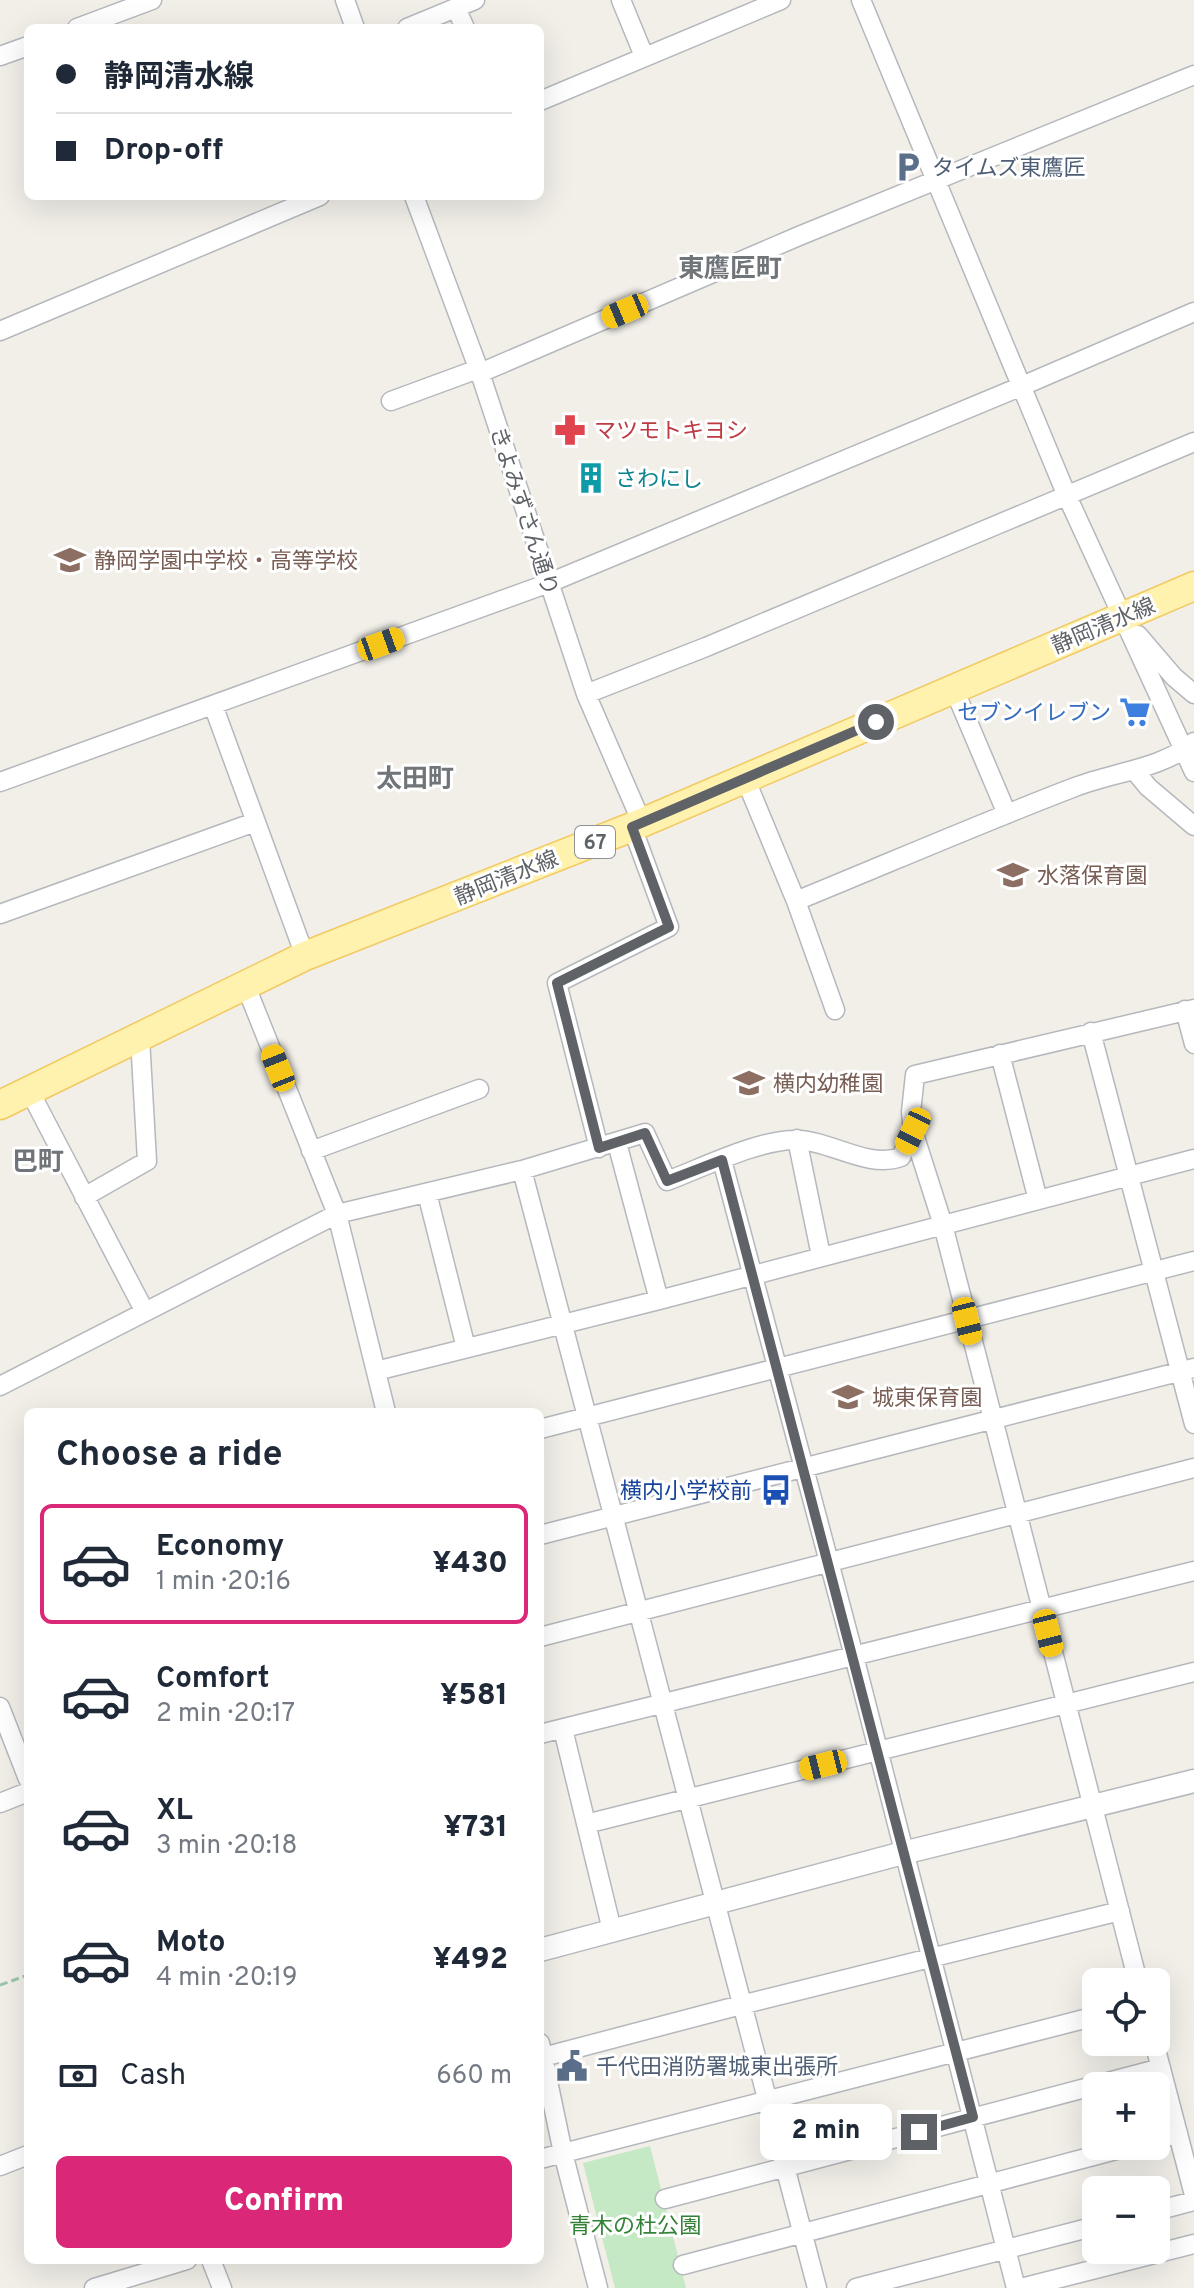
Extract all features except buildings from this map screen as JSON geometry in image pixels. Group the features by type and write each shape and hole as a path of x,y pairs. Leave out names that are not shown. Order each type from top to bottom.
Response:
{"main road":[{"name":"静岡清水線","path":"0,1105 305,956 637,825 1194,586"}],"street":[{"path":"88,24 152,0"},
{"path":"345,0 354,24"},
{"path":"417,24 475,0"},
{"path":"621,0 644,56"},
{"path":"544,99 781,0"},
{"path":"861,0 1067,496 1123,617 1189,746 1194,772"},
{"path":"456,8 463,24"},
{"path":"0,56 24,47"},
{"path":"391,401 479,371 1194,75"},
{"path":"2,326 310,200"},
{"name":"きよみずさん通り","path":"415,200 479,371 586,694 637,825 669,927 557,983 599,1148"},
{"path":"0,782 549,583 1194,312"},
{"path":"586,694 706,647 1194,442"},
{"path":"1123,617 1174,677 1194,694"},
{"path":"954,689 1007,814"},
{"path":"213,705 305,956"},
{"path":"796,901 1079,785 1134,770 1189,746"},
{"path":"1134,770 1148,787 1194,826"},
{"path":"745,778 796,901 835,1010"},
{"path":"0,914 255,822"},
{"path":"245,984 337,1214 385,1408"},
{"path":"1134,1968 943,1225 913,1131 911,1112 915,1075 1091,1032 1190,1010 1194,1044"},
{"path":"1091,1032 1154,1271 1187,1370 1194,1424"},
{"path":"84,1197 147,1161 140,1038"},
{"path":"1000,1054 1038,1200"},
{"path":"311,1151 479,1089"},
{"path":"29,1090 145,1312"},
{"path":"0,1386 337,1214 522,1170 645,1133 667,1181 780,1140 814,1141 891,1161 901,1157 913,1131"},
{"path":"797,1139 821,1256"},
{"path":"617,1143 659,1300"},
{"path":"376,1371 1194,1159"},
{"path":"722,1160 1018,2288 1194,2244"},
{"path":"522,1170 817,2288"},
{"path":"427,1193 466,1348"},
{"path":"544,1428 1194,1261"},
{"path":"544,1534 1187,1370"},
{"path":"544,1636 1194,1468"},
{"path":"544,1733 1194,1571"},
{"path":"586,1824 1194,1672"},
{"path":"0,1707 24,1769"},
{"path":"563,1729 612,1930"},
{"path":"544,1949 903,1853 1194,1781"},
{"path":"0,1803 24,1794"},
{"path":"544,2049 741,2005 1120,1911"},
{"path":"544,2158 1082,2020"},
{"path":"1158,2056 1194,2195"},
{"path":"544,2064 598,2288"},
{"path":"665,2199 1161,2068"},
{"path":"1170,2135 1178,2133"},
{"path":"0,2166 24,2157"},
{"path":"683,2265 1082,2159"},
{"path":"1170,2207 1194,2201"},
{"path":"856,2288 1082,2230"},
{"path":"94,2288 174,2264"},
{"path":"213,2264 222,2288"}],"path":[{"path":"0,1985 24,1976"}],"green space":[{"name":"青木の杜公園","path":"650,2146 686,2288 615,2288 583,2163"}],"place":[{"name":"タイムズ東鷹匠","path":"908,167"},
{"name":"マツモトキヨシ","path":"570,430"},
{"name":"さわにし","path":"591,478"},
{"name":"静岡学園中学校・高等学校","path":"70,560"},
{"name":"セブンイレブン","path":"1135,712"},
{"name":"水落保育園","path":"1013,875"},
{"name":"横内幼稚園","path":"749,1083"},
{"name":"城東保育園","path":"848,1397"},
{"name":"横内小学校前","path":"776,1490"},
{"name":"千代田消防署城東出張所","path":"572,2066"}],"district":[{"name":"東鷹匠町","path":"730,268"},
{"name":"太田町","path":"415,778"},
{"name":"巴町","path":"38,1161"}],"route":[{"path":"876,722 632,827 669,927 557,983 599,1148 645,1133 667,1181 722,1160 973,2117 919,2132"}]}
